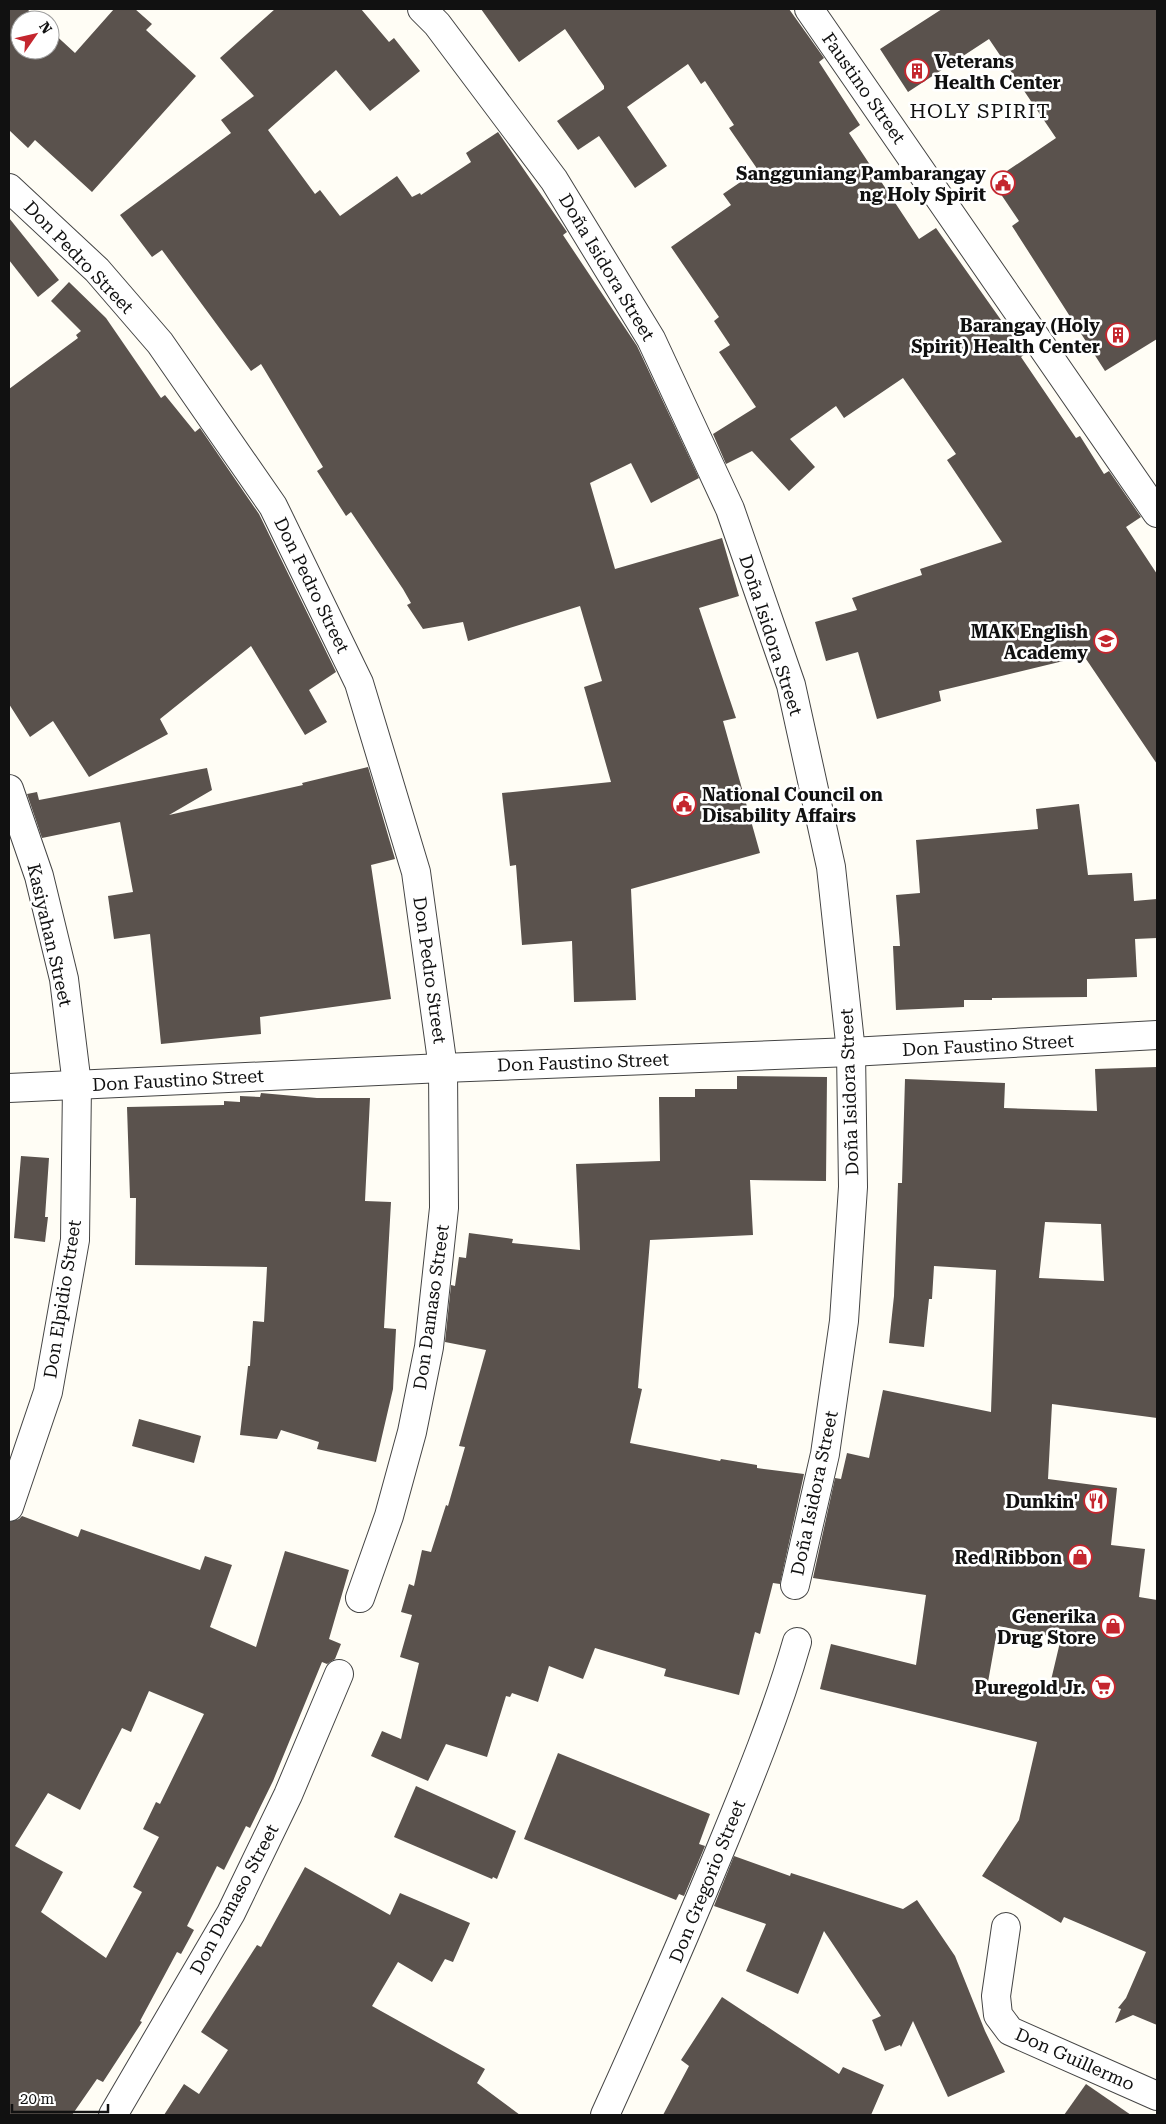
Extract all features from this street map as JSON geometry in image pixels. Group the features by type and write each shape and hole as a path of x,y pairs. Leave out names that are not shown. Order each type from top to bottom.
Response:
{"street":[{"name":"Doña Isidora Street","path":"422,9 437,24 554,180 651,339 730,509 790,685 831,867 851,1052 853,1187 844,1321 825,1454 795,1585"},
{"name":"Faustino Street","path":"809,9 1157,513"},
{"name":"Don Pedro Street","path":"9,188 97,270 160,343 273,506 359,683 416,872 443,1068"},
{"name":"Kasiyahan Street","path":"9,789 40,876 64,979 77,1085"},
{"name":"Don Faustino Street","path":"9,1088 851,1052 1157,1035"},
{"name":"Don Damaso Street","path":"360,1598 391,1506 412,1432 429,1347 444,1208 443,1068"},
{"name":"Don Elpidio Street","path":"9,1507 48,1392 75,1240 77,1085"},
{"name":"Don Gregorio Street","path":"605,2115 668,1978 736,1811 783,1692 797,1642"},
{"name":"Don Damaso Street","path":"113,2115 231,1913 288,1795 339,1674"},
{"name":"Don Guillermo","path":"1006,1927 996,1996 998,2015 1010,2031 1157,2096"}],"building":[{"path":"9,9 28,10 10,10 10,60 60,60 60,39 75,53 114,9 135,9 152,24 146,30 196,76 92,192 35,140 28,148 9,130"},
{"path":"275,9 361,9 389,42 394,38 420,71 370,111 336,70 268,130 315,194 320,190 340,216 397,176 412,197 420,193 421,195 471,162 466,153 498,132 567,232 563,235 637,346 699,478 651,503 631,463 590,483 615,569 722,538 739,596 699,608 736,718 723,721 760,853 631,889 636,1000 574,1002 572,941 522,945 516,865 510,866 502,793 611,782 584,687 602,681 580,606 468,641 463,622 423,629 407,605 411,603 403,589 351,512 346,516 317,471 323,467 261,364 251,371 162,250 152,257 120,215 231,133 221,120 254,96 220,58"},
{"path":"481,9 789,9 824,58 819,62 860,125 849,133 919,239 936,228 1025,354 1021,357 1076,438 1080,436 1104,474 1109,471 1141,517 1126,527 1157,574 1157,764 1084,656 939,691 941,701 877,719 858,652 826,661 815,622 857,610 852,598 922,575 920,569 1002,542 947,460 956,454 903,378 844,418 836,406 790,439 815,467 789,491 752,451 726,464 713,434 756,407 719,352 730,345 714,321 719,317 671,247 731,205 723,194 758,170 729,128 734,125 705,81 701,84 688,64 627,107 667,166 635,188 599,136 578,150 557,121 604,89 604,86 565,29 519,62"},
{"path":"942,9 1157,9 1157,339 1105,371 1012,226 1019,221 992,181 1056,138 989,39 908,92 880,49"},
{"path":"9,218 59,280 38,297 9,260"},
{"path":"69,282 106,318 161,398 165,395 195,432 200,428 259,514 336,672 309,690 327,722 305,735 251,646 160,719 168,734 89,777 53,721 30,737 9,704 9,389 78,338 76,335 81,331 51,301"},
{"path":"368,767 395,859 371,865 391,999 260,1017 261,1034 161,1044 150,934 114,939 108,896 133,892 120,822 42,838 27,794 37,792 39,800 207,768 212,790 169,815 303,785 302,783"},
{"path":"1079,804 1088,875 1132,873 1134,901 1157,899 1157,938 1135,939 1137,977 1087,979 1087,997 992,998 992,1000 964,1000 964,1007 896,1010 893,946 900,946 896,895 920,893 916,840 1038,829 1036,809"},
{"path":"1157,1067 1157,1418 1052,1404 1048,1479 1117,1488 1111,1545 1145,1549 1139,1597 1157,1600 1157,2025 1133,2015 1115,2023 1121,2009 1118,2008 1126,1998 1146,1952 1064,1917 1061,1923 982,1876 1019,1820 1037,1742 820,1689 831,1644 916,1665 926,1595 813,1578 835,1478 841,1479 847,1453 869,1458 883,1390 991,1412 996,1270 934,1266 932,1299 929,1299 924,1347 889,1343 894,1296 898,1183 902,1183 905,1079 1005,1083 1004,1108 1097,1111 1095,1069","holes":["1045,1222 1101,1224 1104,1281 1039,1278","998,1626 1061,1638 1047,1697 988,1682"]},
{"path":"737,1076 827,1077 826,1181 750,1180 753,1235 650,1240 638,1388 642,1389 630,1443 720,1461 721,1459 757,1465 757,1468 804,1474 780,1584 773,1583 760,1634 755,1632 739,1695 664,1676 666,1669 595,1648 583,1679 549,1666 538,1702 512,1693 510,1697 506,1696 487,1757 446,1744 428,1781 371,1756 382,1731 401,1739 419,1663 400,1657 412,1615 401,1612 409,1584 414,1586 422,1550 431,1552 446,1505 448,1506 465,1447 459,1446 486,1350 445,1342 451,1285 455,1286 459,1257 466,1258 469,1233 513,1239 512,1243 580,1250 576,1164 660,1161 659,1097 695,1097 695,1089 737,1089"},
{"path":"261,1093 317,1098 370,1098 365,1201 391,1202 384,1328 396,1329 393,1389 376,1462 317,1449 319,1442 281,1430 277,1439 240,1435 248,1366 250,1366 253,1321 264,1322 267,1267 135,1265 136,1198 130,1198 127,1107 224,1105 224,1101 240,1102 240,1096 260,1097"},
{"path":"21,1156 49,1158 45,1217 48,1217 45,1242 14,1238"},
{"path":"139,1419 201,1436 194,1463 132,1446"},
{"path":"22,1516 78,1537 81,1529 200,1570 205,1556 232,1565 210,1627 256,1647 285,1551 349,1570 329,1639 341,1644 335,1659 327,1664 322,1662 273,1781 250,1828 246,1826 224,1870 217,1866 187,1926 194,1930 181,1954 177,1952 140,2021 142,2022 103,2082 97,2079 72,2115 9,2115 9,1522","holes":["149,1691 204,1714 160,1804 156,1802 143,1829 159,1837 133,1887 142,1892 106,1958 41,1912 63,1872 15,1846 48,1793 80,1810 122,1728 131,1732"]},
{"path":"558,1753 710,1814 699,1844 705,1846 684,1896 679,1894 676,1900 524,1839"},
{"path":"416,1786 516,1831 497,1879 493,1877 492,1879 394,1837"},
{"path":"734,1856 790,1876 791,1873 903,1909 917,1900 955,1956 985,2031 1005,2072 948,2097 913,2021 901,2047 900,2045 885,2051 872,2020 881,2016 824,1931 798,1994 746,1971 766,1924 714,1906"},
{"path":"305,1867 390,1915 400,1893 470,1923 453,1962 445,1959 432,1982 398,1962 372,2006 485,2069 477,2083 520,2115 164,2115 184,2084 199,2094 228,2050 201,2032 257,1945 261,1947"},
{"path":"722,1997 839,2074 843,2067 884,2085 871,2115 663,2115 689,2066 681,2060"},
{"path":"1086,2084 1131,2115 1064,2115"}],"place":[{"name":"Veterans Health Center","path":"917,71"},
{"name":"Sangguniang Pambarangay ng Holy Spirit","path":"1003,183"},
{"name":"Barangay (Holy Spirit) Health Center","path":"1118,335"},
{"name":"MAK English Academy","path":"1106,641"},
{"name":"National Council on Disability Affairs","path":"684,804"},
{"name":"Dunkin'","path":"1096,1501"},
{"name":"Red Ribbon","path":"1080,1557"},
{"name":"Generika Drug Store","path":"1113,1626"},
{"name":"Puregold Jr.","path":"1103,1687"}],"district":[{"name":"HOLY SPIRIT","path":"980,111"}]}
